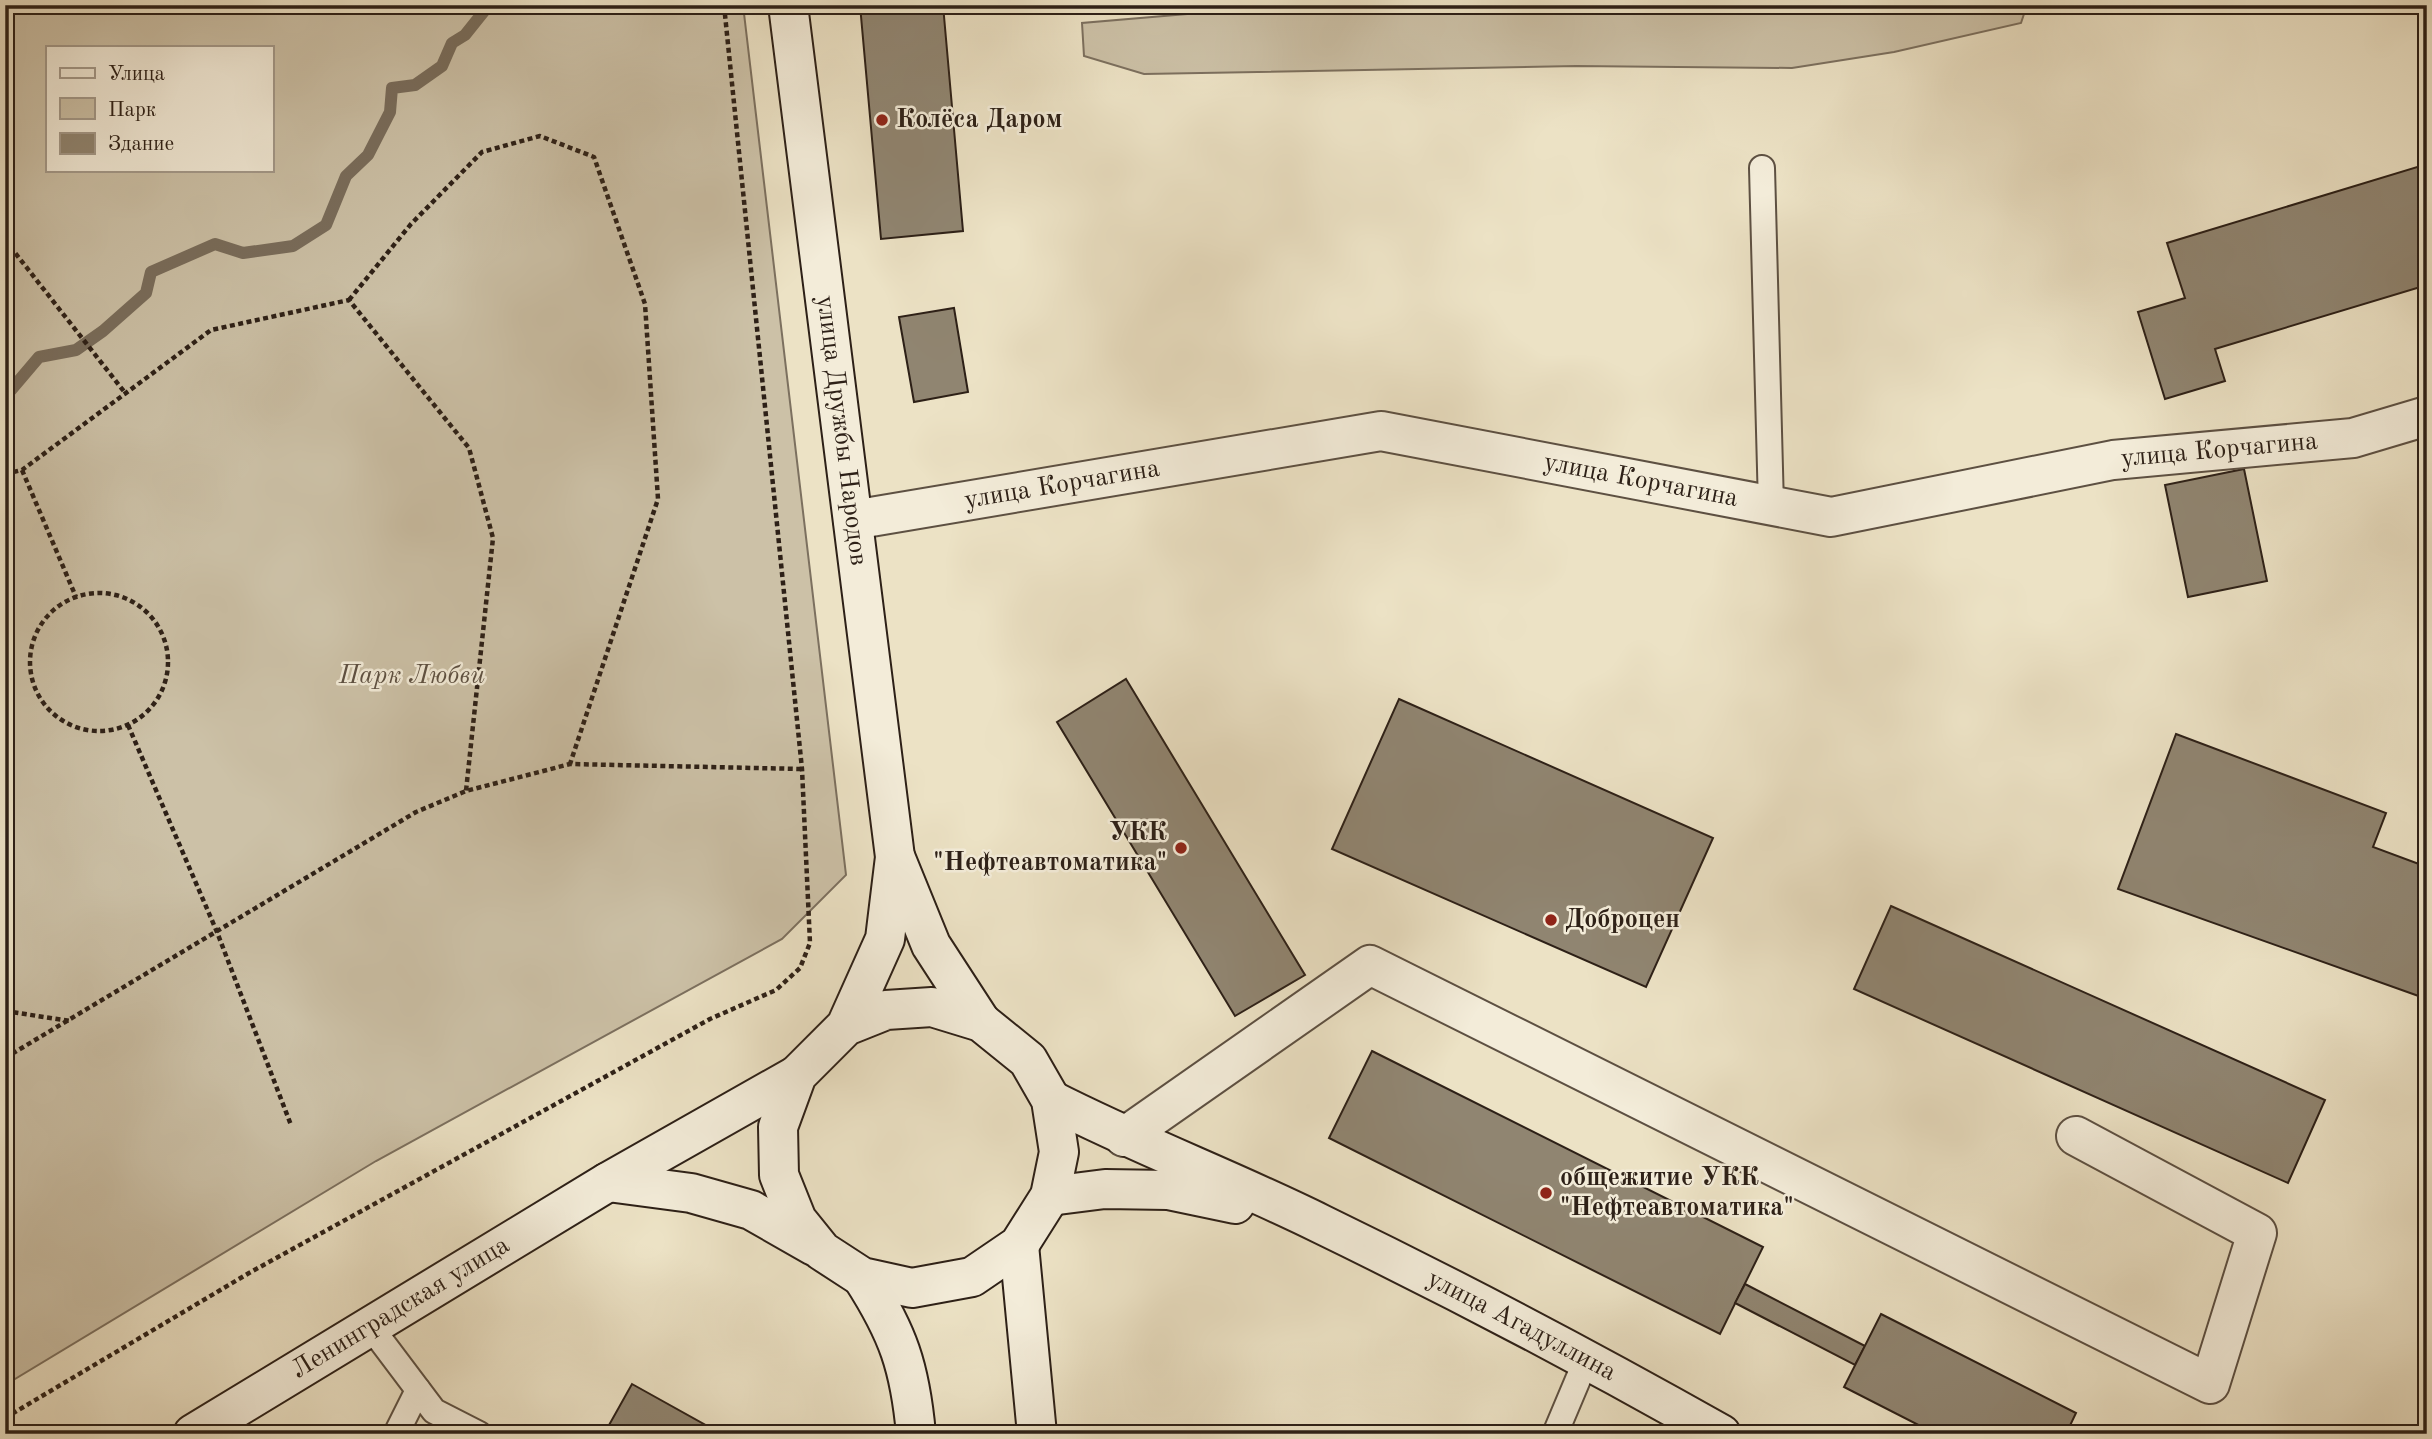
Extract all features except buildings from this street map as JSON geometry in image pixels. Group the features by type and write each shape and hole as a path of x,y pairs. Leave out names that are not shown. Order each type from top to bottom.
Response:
{"main road":[{"name":"улица Дружбы Народов","path":"788,5 895,857"},
{"name":"улица Корчагина","path":"853,520 1381,432 1831,517 2113,460 2353,438 2427,416"},
{"path":"608,1182 691,1193 751,1210 862,1277 912,1288 972,1277 1018,1245 1050,1196 1059,1152 1051,1100 1028,1060 981,1022 931,945 895,857"},
{"path":"822,1251 797,1220 779,1175 778,1127 797,1075 846,1026 885,939 895,857"},
{"path":"1124,1137 1370,965 2210,1384 2257,1233 2076,1136"},
{"path":"846,1026 886,1010 932,1007 981,1022"},
{"name":"Ленинградская улица","path":"193,1434 608,1182 797,1075"},
{"path":"1051,1100 1124,1137 1319,1223"},
{"path":"1050,1196 1105,1189 1168,1189 1319,1223"},
{"name":"улица Агадуллина","path":"1319,1223 1587,1358 1721,1434"},
{"path":"1018,1245 1037,1434"},
{"path":"862,1277 891,1322 912,1387 916,1434"}],"lane":[{"path":"1762,168 1771,506"},
{"path":"370,1326 434,1411 479,1434"},
{"path":"1555,1434 1587,1358"},
{"path":"396,1434 418,1390"}],"path":[{"path":"5,1418 248,1273 710,1019 776,990 800,968 810,943 802,769 724,5"},
{"path":"5,474 22,470 211,330 349,300 411,224 482,152 540,136 594,157 645,304 658,499 569,764"},
{"path":"5,240 126,394"},
{"path":"349,300 469,449 493,538 466,791"},
{"path":"22,470 76,597"},
{"path":"90,593 114,595 136,604 155,621 166,642 169,666 163,689 148,711 128,726 105,732 81,730 59,720 38,696 30,673 30,650 39,626 55,608 76,597 90,593"},
{"path":"128,726 217,932 291,1125"},
{"path":"5,1058 416,812 466,791 569,764 802,769"},
{"path":"5,1011 70,1021"}],"green space":[{"name":"Парк Любви","path":"5,5 743,5 846,875 782,939 376,1161 5,1385"},
{"path":"1240,5 2027,5 2021,23 1894,52 1792,68 1576,66 1144,74 1084,56 1082,23 1199,13"}],"waterway":[{"path":"5,397 39,357 76,350 103,331 146,293 151,272 215,244 243,253 293,246 326,225 346,176 368,155 390,112 392,88 415,85 442,66 452,43 465,35 489,5"}],"place":[{"name":"Колёса Даром","path":"882,120"},
{"name":"УКК \"Нефтеавтоматика\"","path":"1181,848"},
{"name":"Доброцен","path":"1551,920"},
{"name":"общежитие УКК \"Нефтеавтоматика\"","path":"1546,1193"}]}
